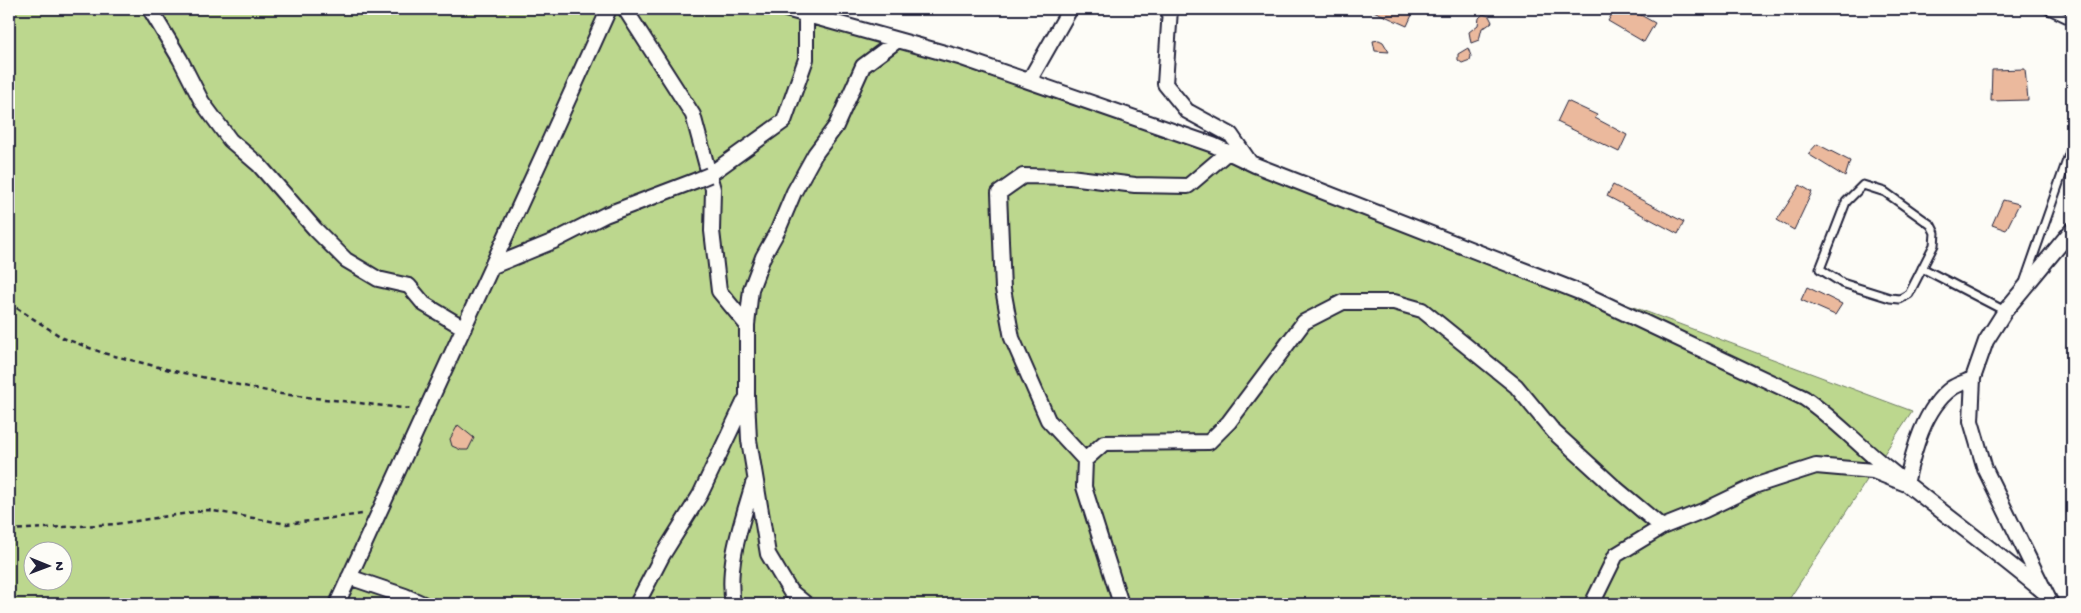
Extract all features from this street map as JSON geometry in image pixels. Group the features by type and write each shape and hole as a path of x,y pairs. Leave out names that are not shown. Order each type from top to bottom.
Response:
{"street":[{"path":"150,9 180,59 202,102 230,140 259,165 315,230 346,260 378,279 409,286 424,304 464,328"},
{"path":"337,604 609,9"},
{"path":"625,9 693,115 713,189 712,231 720,291 747,325"},
{"path":"786,9 959,57 1228,152 1582,293 1756,374 1804,398 1824,411 1906,484 1985,543 2048,598"},
{"path":"1029,81 1070,9"},
{"path":"1170,9 1165,84 1187,111 1231,135 1250,162"},
{"path":"493,266 554,241 612,212 703,177 784,121 806,59 806,14"},
{"path":"806,604 790,591 768,554 754,481 749,440 747,397 747,325 751,289 763,256 778,230 794,192 815,154 836,126 863,66 898,40"},
{"path":"1121,604 1084,487 1085,460 1048,420 1012,338 1002,289 999,193 1023,176 1070,177 1135,185 1188,186 1228,152"},
{"path":"2048,598 1985,469 1971,421 1973,378 1986,341 2005,311 2072,230"},
{"path":"1085,460 1104,443 1209,442 1229,422 1304,322 1343,302 1394,302 1422,310 1516,386 1554,432 1613,486 1662,527"},
{"path":"1906,484 1914,448 1938,402 1953,388 1973,378"},
{"path":"637,604 662,556 700,495 747,397"},
{"path":"1592,604 1616,556 1662,527 1705,510 1757,484 1816,466 1873,471 1906,484"},
{"path":"734,604 731,592 734,554 754,481"},
{"path":"350,577 405,596 422,604"}],"lane":[{"path":"2047,9 2072,21"},
{"path":"2021,291 2072,146"},
{"path":"1863,185 1885,192 1932,225 1935,233 1934,245 1922,268 1909,294 1900,298 1890,298 1842,283 1820,269 1846,202 1863,185"},
{"path":"1922,268 2005,311"}],"path":[{"path":"9,303 63,338 103,353 156,367 281,394 425,410"},
{"path":"9,530 116,524 208,510 286,524 378,512"}],"green space":[{"path":"9,9 760,9 898,40 1162,131 1912,411 1786,604 9,604"}],"building":[{"path":"1369,9 1399,9 1412,15 1407,26"},
{"path":"1615,9 1630,9 1655,23 1644,42 1608,21"},
{"path":"1483,14 1489,16 1492,22 1482,28 1479,40 1471,43 1469,32 1478,25 1479,18"},
{"path":"1379,40 1383,42 1389,52 1375,51 1373,41"},
{"path":"1468,48 1471,56 1470,60 1462,63 1458,60 1458,54"},
{"path":"2025,69 2028,100 1991,101 1992,70"},
{"path":"1567,101 1597,115 1595,118 1627,135 1619,152 1557,122"},
{"path":"1817,144 1850,161 1845,177 1808,154"},
{"path":"1613,185 1684,222 1678,234 1607,196"},
{"path":"1800,185 1812,192 1794,230 1777,220"},
{"path":"2003,200 2019,204 2006,230 1992,225"},
{"path":"1807,287 1842,304 1835,315 1801,300"},
{"path":"458,425 474,438 468,450 461,450 452,446 450,439"}]}
